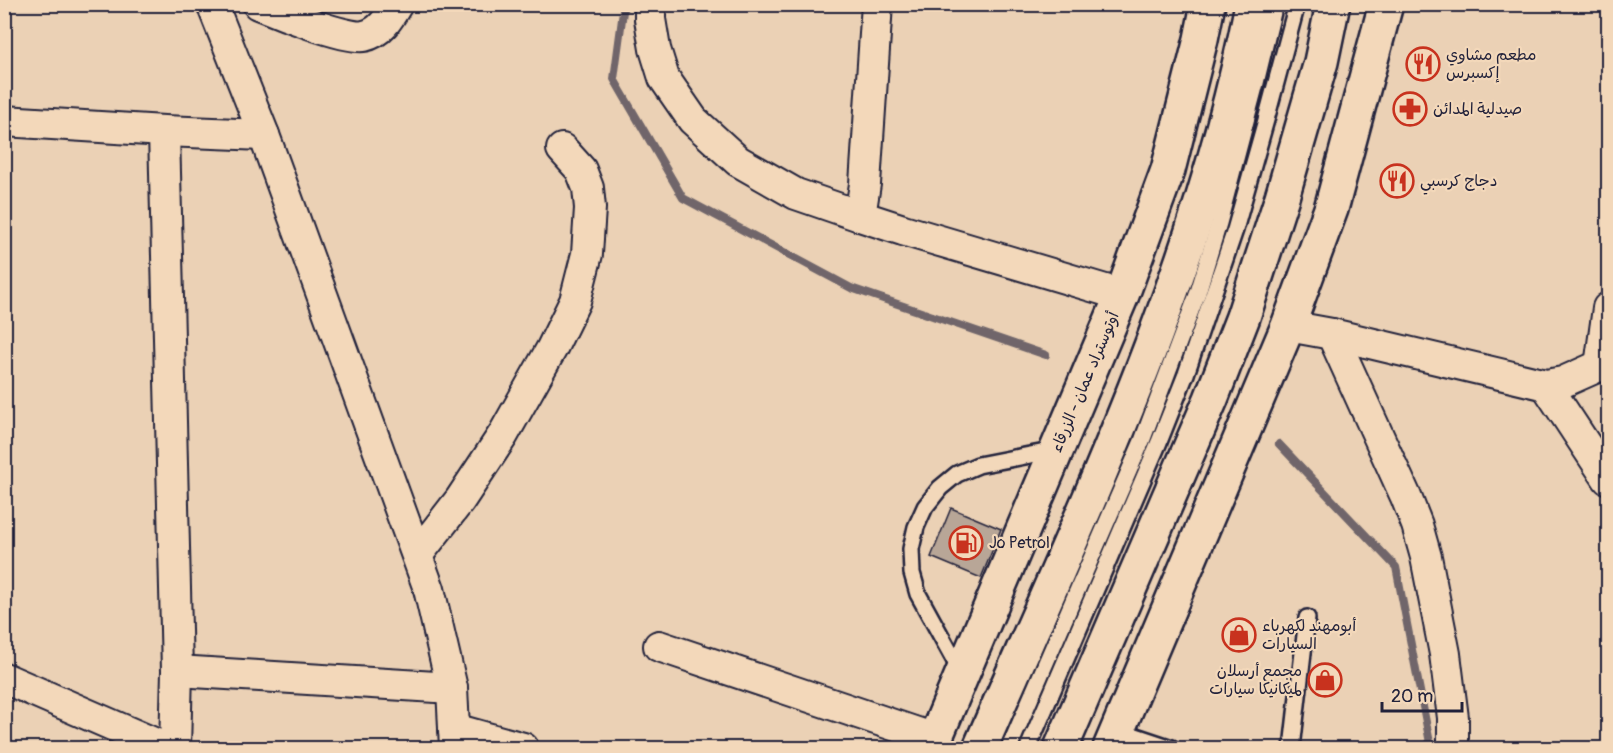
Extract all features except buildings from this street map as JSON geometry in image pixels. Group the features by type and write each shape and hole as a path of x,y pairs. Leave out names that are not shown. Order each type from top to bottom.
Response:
{"highway":[{"name":"أوتوستراد عمان - الزرقاء","path":"933,744 1122,295 1168,170 1208,4"},
{"path":"980,748 1142,373 1209,180 1244,47 1252,4"},
{"path":"1061,748 1211,399 1243,318 1288,174 1320,62 1333,4"},
{"path":"1114,739 1288,326 1331,209 1386,4"}],"street":[{"path":"212,4 264,135 418,554 436,616 452,688 454,739 523,748"},
{"path":"258,4 288,16 351,35 363,36 377,31 397,4"},
{"path":"650,4 655,49 664,78 693,120 738,161 796,194 903,230 1122,295"},
{"path":"860,216 865,184 877,4"},
{"path":"4,121 264,135"},
{"path":"164,131 177,671 175,748"},
{"path":"418,554 460,500 502,435 552,348 575,301 587,254 590,208 588,188 581,170 562,149"},
{"path":"1288,326 1332,334 1546,385 1563,382 1604,364 1608,308"},
{"path":"1332,334 1418,525 1445,654 1453,718 1453,748"},
{"path":"1546,385 1608,479"},
{"path":"659,646 933,744"},
{"path":"177,671 452,688"},
{"path":"4,678 165,748"}],"lane":[{"path":"1009,748 1142,441 1198,292 1222,212 1275,4"},
{"path":"1028,748 1186,374 1234,230 1297,4"},
{"path":"962,675 918,594 912,573 911,549 916,527 932,497 957,474 978,465 1056,450"},
{"path":"1292,748 1306,618"},
{"path":"1114,739 1172,748"}],"waterway":[{"path":"624,4 614,79 683,198 851,288 1046,355"},
{"path":"1279,444 1396,567 1431,748"}],"place":[{"name":"مطعم مشاوي إكسبرس","path":"1423,64"},
{"name":"صيدلية المدائن","path":"1410,109"},
{"name":"دجاج كرسبي","path":"1397,181"},
{"name":"Jo Petrol","path":"966,543"},
{"name":"أبومهند لكهرباء السيارات","path":"1239,635"},
{"name":"مجمع أرسلان لميكانيكا سيارات","path":"1325,680"}]}
